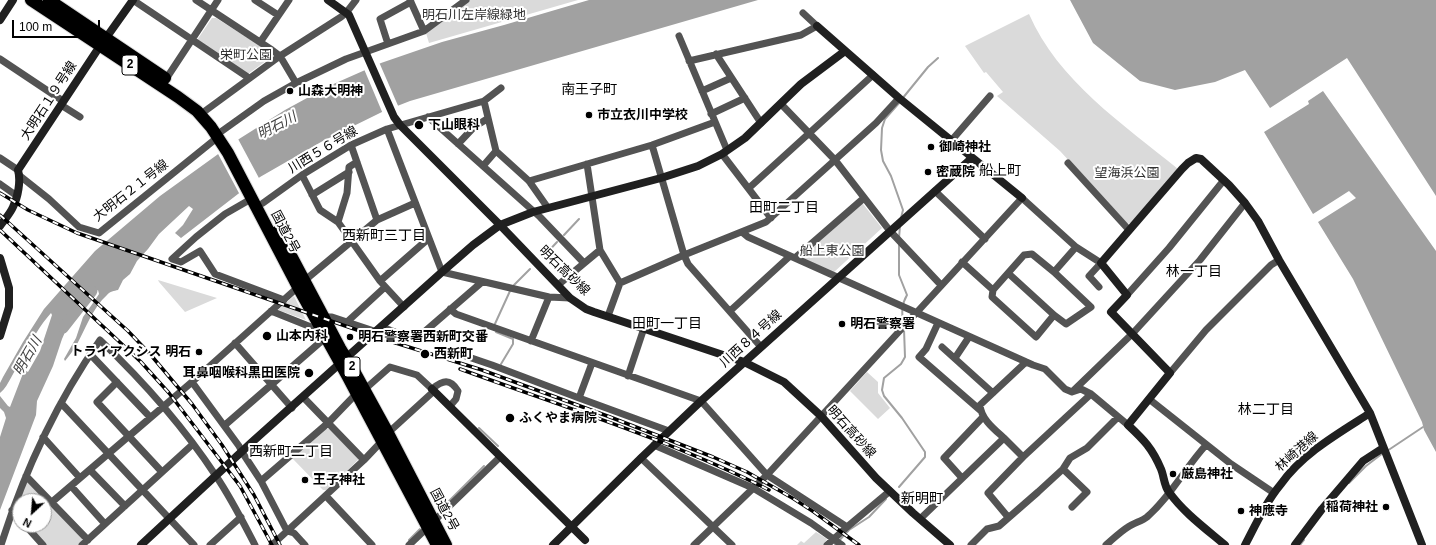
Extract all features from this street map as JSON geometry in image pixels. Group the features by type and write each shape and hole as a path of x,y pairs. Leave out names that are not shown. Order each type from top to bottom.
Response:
{"highway":[{"name":"国道2号","path":"31,0 166,79 205,111 221,136 323,327 344,361 385,437 430,524 437,545"},
{"name":"国道2号","path":"49,0 191,106 221,136"},
{"name":"国道2号","path":"252,195 263,203 301,284"},
{"name":"国道2号","path":"323,327 344,361"},
{"name":"国道2号","path":"430,524 446,545"}],"street":[{"path":"0,20 13,0"},
{"path":"133,0 249,78"},
{"name":"大明石１９号線","path":"19,173 62,103 133,0"},
{"path":"196,0 261,41 280,56 296,83"},
{"path":"166,79 218,0"},
{"path":"255,0 278,15"},
{"path":"261,41 288,0"},
{"name":"明石高砂線","path":"328,0 349,15 394,117 400,125 500,225 570,298 586,309 744,362 784,382 821,416 876,478 950,545"},
{"path":"205,111 280,56 346,13 356,0"},
{"path":"221,136 264,101 296,83 346,59 367,54 388,44 424,31 466,0"},
{"path":"388,44 380,19 411,1 424,31"},
{"path":"803,13 899,98 1022,198 1076,247 1101,263 1127,295"},
{"path":"689,61 801,35 817,26"},
{"path":"678,36 715,122 725,152 771,218"},
{"path":"141,545 442,272 473,245 500,225 533,212 661,178 698,166 725,152 745,138 801,84 845,51"},
{"path":"716,54 761,122"},
{"path":"0,59 80,117"},
{"path":"749,188 873,75"},
{"path":"702,91 731,78"},
{"path":"500,88 484,101 487,119 496,151 528,181 548,208"},
{"path":"951,141 990,96"},
{"path":"711,114 745,98"},
{"path":"608,316 620,283 766,222 876,123 899,98"},
{"name":"川西５６号線","path":"263,203 302,175 351,145 387,129 484,101"},
{"path":"781,104 835,160 890,231 941,285"},
{"path":"428,117 540,217 584,263"},
{"path":"458,144 474,127 487,119"},
{"path":"528,181 652,145 715,122"},
{"path":"387,129 442,272"},
{"name":"大明石２１号線","path":"19,173 79,227 99,233 221,136"},
{"path":"351,145 377,220"},
{"path":"652,145 684,255 688,264 761,347"},
{"path":"483,166 496,151"},
{"path":"0,158 19,173 17,196 13,207 0,226"},
{"name":"川西８４号線","path":"554,545 654,445 701,401 972,158"},
{"path":"1099,287 1089,276 1182,169 1196,158 1201,159 1246,203 1258,221 1279,260 1370,413 1422,545"},
{"path":"338,222 348,193 349,167 357,162"},
{"path":"1068,163 1129,230"},
{"path":"587,164 600,250 620,283"},
{"path":"312,195 349,172"},
{"path":"302,175 320,210 338,222 351,242 383,284 404,307"},
{"path":"1170,372 1111,312 1169,248 1224,180"},
{"path":"0,184 17,196"},
{"path":"935,191 985,238"},
{"path":"252,195 196,237 172,259 181,262 200,251 216,274 284,300"},
{"path":"730,311 864,198"},
{"path":"694,545 767,475 1022,198"},
{"path":"88,540 52,502 192,382 301,284 377,220 415,203"},
{"path":"1072,392 1133,333 1200,260 1246,203"},
{"path":"742,232 748,237 838,278 969,337 1045,369 1065,389 1072,392 1081,390 1091,394 1149,445 1161,469 1166,488 1184,509 1225,545"},
{"path":"347,322 428,238"},
{"path":"1054,272 1076,247"},
{"path":"558,285 600,250"},
{"path":"1008,273 1066,324 1091,307 1054,272 1032,254 1024,255 1008,273 993,290 992,297 1036,337 1054,315"},
{"path":"0,258 9,288 9,307 0,336"},
{"path":"1128,425 1206,330 1271,265 1279,260"},
{"path":"962,262 993,290"},
{"path":"442,272 549,297 570,298"},
{"path":"225,425 271,385 332,317 415,340 482,282"},
{"path":"531,341 549,297"},
{"path":"450,309 456,314 701,401 767,475 847,527"},
{"path":"270,311 316,329 323,327"},
{"path":"938,323 926,350 919,357 980,410 983,417 1023,457"},
{"path":"628,376 644,328"},
{"path":"955,358 969,337"},
{"path":"19,493 43,437 61,403 100,340 123,362 163,406 193,444 216,476 256,545"},
{"path":"235,343 292,408"},
{"path":"942,347 994,393"},
{"path":"451,351 669,432"},
{"path":"90,354 150,417"},
{"path":"980,410 980,405 1026,362"},
{"path":"579,398 592,363"},
{"path":"261,481 390,367 417,375 587,543"},
{"path":"117,382 97,402 162,472"},
{"path":"192,382 240,446 242,452 261,481 287,531 294,533 305,545"},
{"path":"272,545 364,460 440,382 448,382 455,386 458,391 456,399 450,406"},
{"path":"1008,518 988,493 1023,457 1091,394"},
{"path":"303,397 364,460"},
{"path":"1149,399 1231,464 1274,493"},
{"path":"61,403 168,519 194,545"},
{"name":"林崎港線","path":"1245,545 1274,493 1298,465 1322,445 1370,413"},
{"path":"962,478 944,458 983,417"},
{"path":"971,545 987,529 999,526 1063,468 1070,458 1087,448 1118,417"},
{"path":"43,437 80,478"},
{"path":"920,519 1004,438"},
{"path":"82,545 193,444"},
{"path":"654,445 753,488 811,523 842,545"},
{"path":"1106,545 1128,527 1146,518 1170,493 1206,445"},
{"path":"1295,545 1322,509 1363,461 1384,451"},
{"path":"409,545 500,457"},
{"path":"641,458 732,545"},
{"path":"1063,468 1087,492 1072,507"},
{"path":"90,470 125,506"},
{"path":"26,476 43,493"},
{"path":"71,486 106,524"},
{"path":"827,545 890,491"},
{"path":"326,496 372,545"},
{"path":"1,545 12,510"},
{"path":"210,545 241,517"},
{"path":"32,533 43,545"}],"green space":[{"name":"明石川左岸線緑地","path":"470,0 578,0 429,43 426,33"},
{"name":"望海浜公園","path":"1029,14 1041,38 1074,81 1114,118 1178,169 1132,223 1127,224 1060,151 997,96 1003,92 986,72 984,73 965,46"},
{"name":"栄町公園","path":"212,18 216,18 259,45 271,55 270,58 248,74 197,40"},
{"name":"船上東公園","path":"860,204 863,204 882,228 833,273 801,259 803,255"},
{"path":"158,280 217,298 185,312"},
{"path":"294,296 306,320 278,310"},
{"path":"867,372 878,382 878,393 890,408 878,419 850,391"},
{"path":"325,429 329,429 359,459 327,490 323,490 292,458"},
{"path":"27,482 38,493 22,493"},
{"path":"52,507 82,538 82,542 78,545 46,545 35,533 52,533"},
{"path":"816,532 827,539 823,545 797,545 801,541 804,543"}],"water":[{"path":"589,0 758,0 410,101 382,112 321,142 260,177 181,238 175,233 183,225 193,209 189,206 159,234 137,261 130,274 123,280 118,290 112,291 102,300 93,312 76,346 65,361 64,359 76,338 83,317 99,294 98,290 91,293 73,314 62,339 53,366 37,401 36,415 0,510 0,437 6,418 4,412 0,408 0,396 10,407 22,376 22,363 0,393 0,383 44,309 95,251 160,196 239,139 285,110 329,86 381,63 442,42","holes":["51,313 52,315 40,351 28,372 26,371 28,362 27,357 31,344 43,322"]},
{"path":"1070,0 1436,0 1436,196 1347,58 1270,108 1245,70 1215,82 1175,90 1140,81 1093,43"},
{"path":"1323,91 1436,251 1436,452 1424,430 1422,422 1353,279 1318,222 1356,198 1349,191 1313,214 1264,132 1309,104 1308,101"}],"pier":[{"path":"379,62 399,108 383,114 364,69"},
{"path":"237,137 260,180 240,195 217,152"}],"waterway":[{"path":"902,99 928,67 938,58"},
{"path":"900,102 885,119 882,128 881,150 883,161 891,176 903,210 901,218"},
{"path":"564,235 579,219"},
{"path":"899,238 900,226"},
{"path":"543,257 557,242"},
{"path":"899,244 899,275 907,295 902,313 903,325"},
{"path":"514,285 530,269"},
{"name":"明石川","path":"63,328 92,291"},
{"path":"494,326 510,291"},
{"path":"899,487 925,457 925,452 902,418 884,396 882,390 884,378 901,364 905,357 904,329"},
{"path":"496,332 513,339 513,344 501,364"},
{"path":"1387,451 1423,427"},
{"path":"479,428 498,446"},
{"path":"1349,483 1366,466 1383,453"},
{"path":"439,511 484,466"},
{"path":"835,545 849,530 869,517 886,499"},
{"path":"409,540 420,529"},
{"path":"1300,545 1304,540"}],"railway":[{"path":"0,193 28,210 77,233 383,339 482,370 713,457 747,472 794,499 859,545"},
{"path":"0,215 128,331 150,354 192,404 222,445 254,495 280,545"},
{"path":"0,230 141,362 169,393 240,486 272,545"},
{"path":"460,369 656,440 694,455 769,490"}],"place":[{"name":"山森大明神","path":"290,91"},
{"name":"市立衣川中学校","path":"589,115"},
{"name":"下山眼科","path":"419,125"},
{"name":"御崎神社","path":"931,147"},
{"name":"密蔵院","path":"928,172"},
{"name":"明石警察署","path":"842,324"},
{"name":"山本内科","path":"267,336"},
{"name":"明石警察署西新町交番","path":"350,337"},
{"name":"トライアクシス 明石","path":"199,352"},
{"name":"西新町","path":"425,354"},
{"name":"耳鼻咽喉科黒田医院","path":"309,373"},
{"name":"ふくやま病院","path":"510,418"},
{"name":"厳島神社","path":"1173,474"},
{"name":"王子神社","path":"305,480"},
{"name":"稲荷神社","path":"1386,507"},
{"name":"神應寺","path":"1241,511"}],"district":[{"name":"南王子町","path":"589,90"},
{"name":"船上町","path":"1000,171"},
{"name":"田町二丁目","path":"784,208"},
{"name":"西新町三丁目","path":"384,236"},
{"name":"林一丁目","path":"1194,272"},
{"name":"田町一丁目","path":"667,324"},
{"name":"林二丁目","path":"1266,410"},
{"name":"西新町二丁目","path":"291,452"},
{"name":"新明町","path":"922,499"}]}
